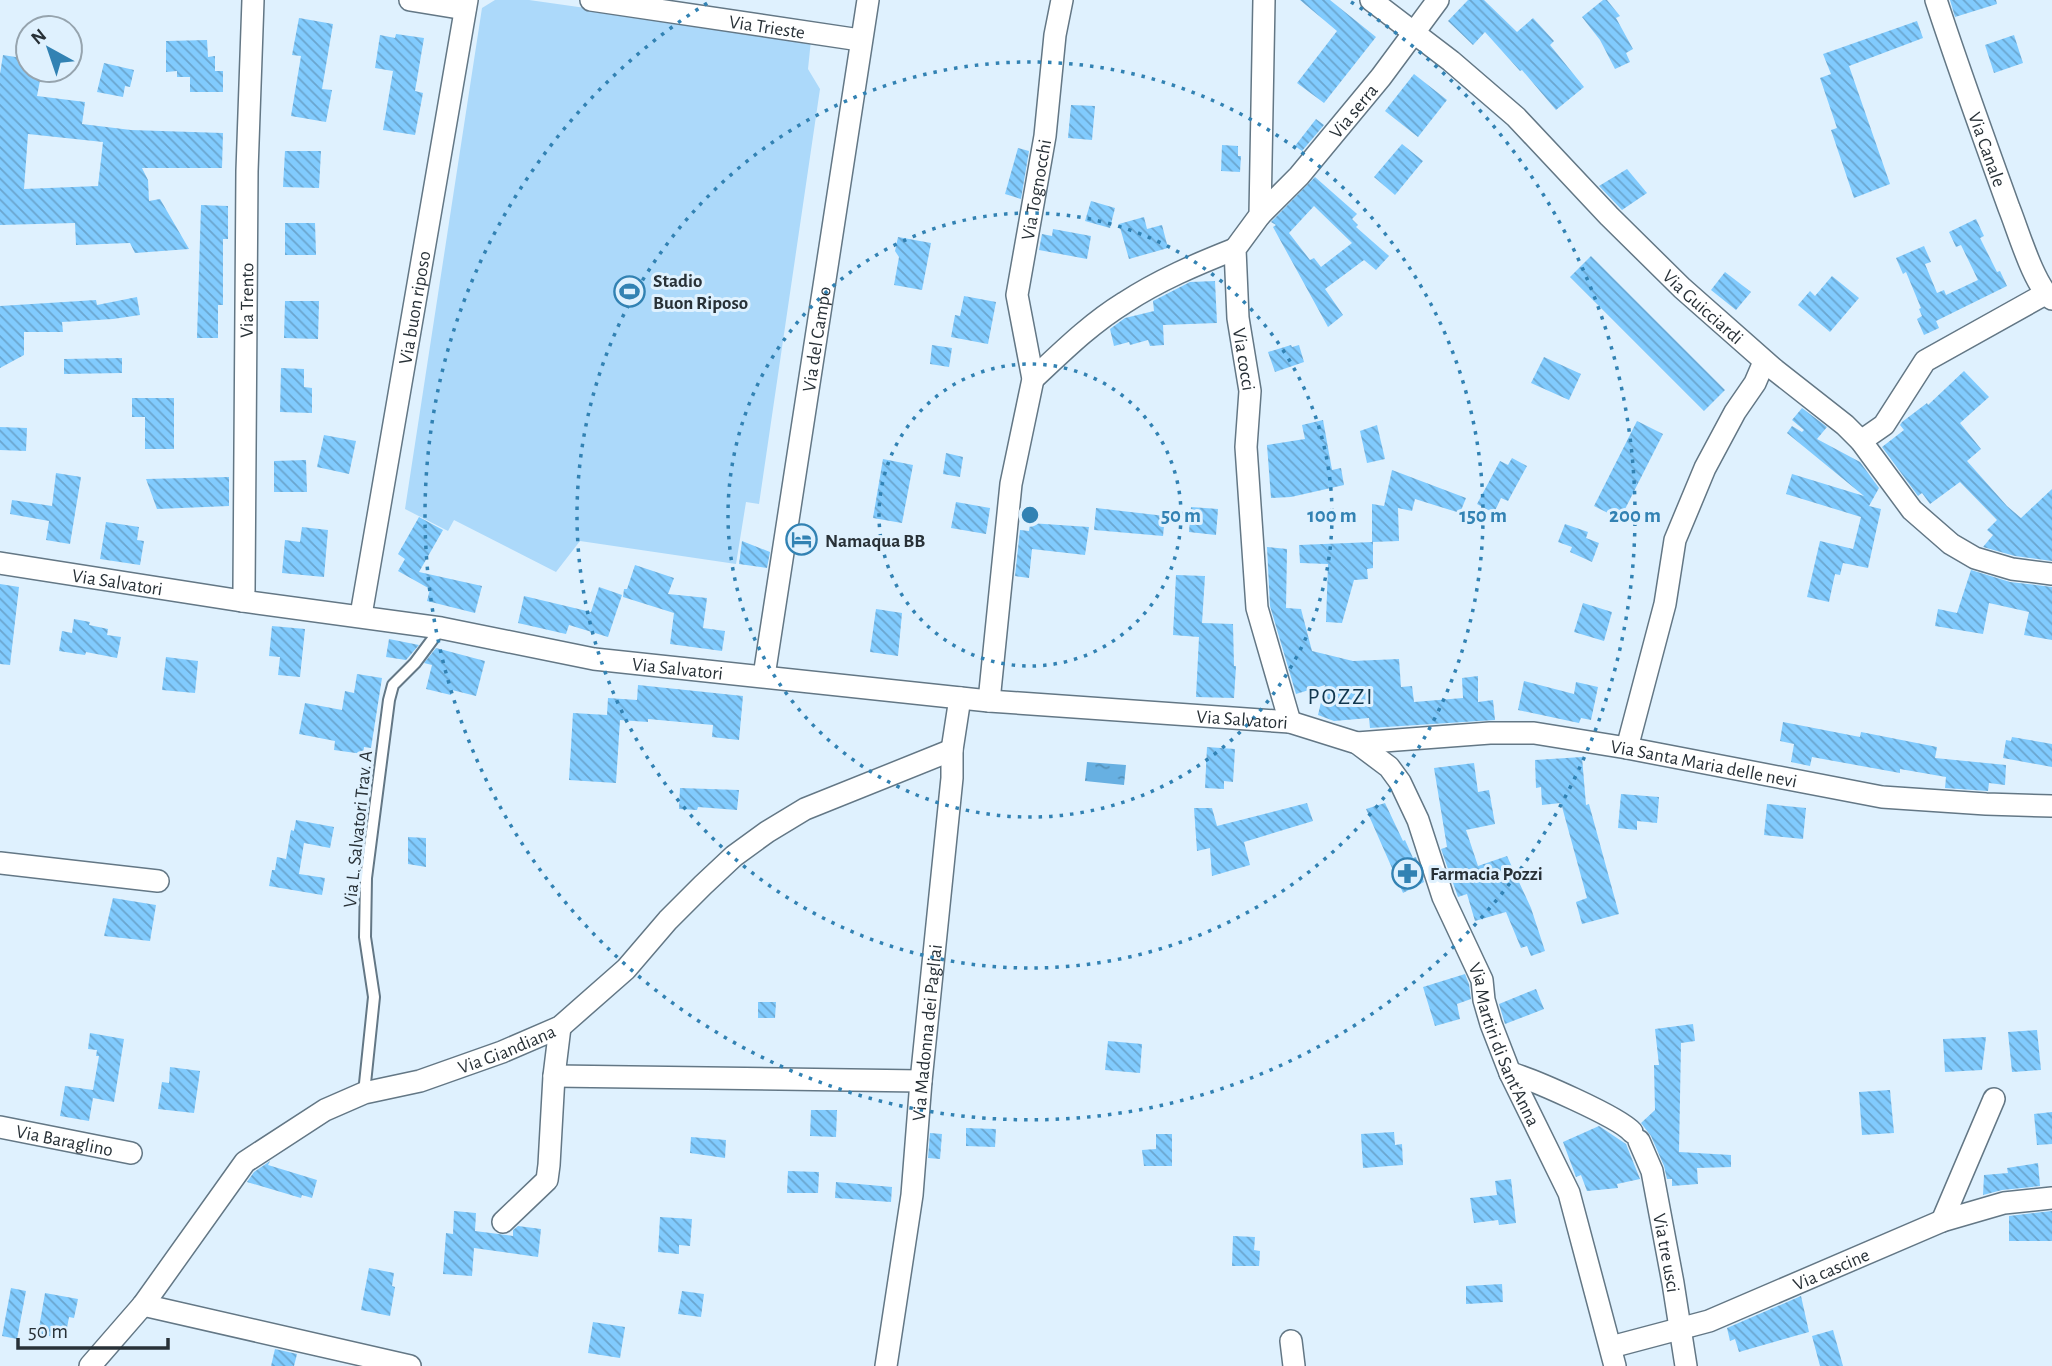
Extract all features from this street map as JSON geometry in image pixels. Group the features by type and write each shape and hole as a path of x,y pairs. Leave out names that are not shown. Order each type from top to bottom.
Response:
{"street":[{"name":"Via Trento","path":"242,601 247,171 253,0"},
{"path":"410,0 466,4"},
{"name":"Via Trieste","path":"591,0 860,40"},
{"name":"Via del Campo","path":"764,676 868,0"},
{"name":"Via Tognocchi","path":"989,701 1011,484 1033,379 1017,295 1045,136 1055,34 1062,0"},
{"path":"1033,379 1089,328 1122,303 1189,267 1236,249 1260,215 1264,0"},
{"name":"Via Guicciardi","path":"1371,0 1413,31 1516,117 1609,216 1682,288 1764,362 1845,425 1912,510 1951,544 1975,558 2012,569 2052,574"},
{"name":"Via serra","path":"1260,215 1299,176 1381,77 1438,0"},
{"name":"Via Canale","path":"1860,441 1884,425 1926,361 2049,297 2026,254 1936,0"},
{"name":"Via buon riposo","path":"361,615 466,4"},
{"name":"Via cocci","path":"1236,249 1238,318 1250,391 1246,447 1257,608 1290,722"},
{"path":"1627,748 1665,604 1675,540 1705,468 1735,412 1755,383 1764,362"},
{"name":"Via Salvatori","path":"0,563 242,601 361,615 594,659 989,701 1290,722 1357,743"},
{"name":"Via Madonna dei Pagliai","path":"886,1366 912,1195 952,778 952,750 960,698"},
{"name":"Via Santa Maria delle nevi","path":"1357,743 1490,733 1534,733 1882,797 2052,806"},
{"name":"Via Martiri di Sant'Anna","path":"1357,743 1389,767 1400,782 1418,820 1443,897 1482,980 1491,1024 1510,1073 1569,1193 1613,1357"},
{"name":"Via Giandiana","path":"90,1366 143,1305 245,1162 325,1110 364,1093 429,1078 502,1052 560,1027 626,969 668,920 703,885 734,856 767,832 805,809 952,750"},
{"path":"0,863 158,881"},
{"path":"503,1222 547,1180 560,1027"},
{"name":"Via tre usci","path":"1510,1073 1527,1078 1616,1119 1635,1136 1652,1171 1686,1366"},
{"path":"554,1076 921,1081"},
{"path":"1942,1221 1994,1099"},
{"name":"Via Baraglino","path":"0,1127 131,1153"},
{"name":"Via cascine","path":"1613,1357 1680,1328 1709,1321 1942,1221 2004,1203 2052,1198"},
{"path":"143,1305 410,1366"},
{"path":"1291,1341 1294,1366"}],"lane":[{"name":"Via L. Salvatori Trav. A","path":"364,1093 374,997 365,937 366,878 389,700 393,685 415,663 441,628"}],"shaded area":[{"path":"495,0 529,0 811,40 808,69 820,89 759,504 746,502 736,564 580,541 556,572 454,520 448,531 405,509 482,8"}],"water":[{"path":"1087,762 1126,765 1124,785 1085,781"}],"building":[{"path":"1300,0 1330,0 1376,37 1324,103 1297,83 1337,31"},
{"path":"1468,0 1484,0 1517,32 1533,18 1554,41 1550,45 1584,87 1556,110 1485,32 1473,45 1448,21"},
{"path":"1603,0 1607,0 1620,16 1616,18 1633,49 1626,53 1630,62 1615,69 1600,40 1582,17"},
{"path":"1950,0 1996,0 1997,4 1955,17"},
{"path":"299,18 333,24 322,89 332,90 326,122 291,116 301,56 292,55"},
{"path":"1917,21 1923,38 1849,66 1890,184 1854,198 1831,130 1837,128 1820,78 1831,74 1823,54"},
{"path":"396,34 424,38 415,91 423,93 415,135 383,130 393,71 375,68 380,35 395,38"},
{"path":"2014,35 2023,63 1994,73 1985,45"},
{"path":"207,40 208,57 215,56 215,71 223,71 223,92 190,92 190,77 177,77 177,71 166,72 166,41"},
{"path":"3,55 14,57 14,84 39,84 37,96 85,102 82,124 131,130 223,133 222,168 142,168 148,180 149,201 160,199 189,249 135,253 130,243 76,245 75,223 0,225 0,74","holes":["28,134 103,142 98,186 24,189"]},
{"path":"104,63 134,70 130,87 125,86 123,97 97,92"},
{"path":"1414,74 1447,100 1418,137 1385,111"},
{"path":"1071,105 1095,106 1092,140 1068,138"},
{"path":"1316,119 1324,125 1302,151 1295,146"},
{"path":"1402,144 1423,161 1395,195 1374,177"},
{"path":"1222,145 1238,146 1238,156 1241,156 1240,172 1221,171"},
{"path":"1018,148 1029,151 1021,199 1005,194"},
{"path":"285,151 321,151 319,188 283,187"},
{"path":"1627,169 1647,193 1622,210 1599,186"},
{"path":"1315,177 1357,214 1352,219 1358,225 1356,227 1389,256 1376,270 1364,260 1325,289 1343,315 1328,327 1273,227 1276,225 1271,222","holes":["1314,206 1352,243 1321,267 1314,258 1310,260 1289,233"]},
{"path":"1091,201 1115,208 1110,228 1085,221"},
{"path":"201,205 228,206 228,239 223,239 223,305 218,305 218,338 197,338"},
{"path":"1144,217 1147,229 1162,225 1168,248 1129,259 1119,224"},
{"path":"1976,219 1984,236 1980,238 2007,286 1936,321 1939,328 1924,335 1917,319 1922,316 1919,309 1921,308 1906,272 1903,274 1896,258 1924,246 1931,262 1925,264 1937,293 1944,290 1946,295 1978,280 1961,245 1956,247 1949,232"},
{"path":"285,223 315,223 316,255 285,255"},
{"path":"1053,229 1091,236 1087,259 1039,250 1042,234 1052,236"},
{"path":"898,237 931,243 922,290 894,285 899,257 895,251"},
{"path":"1591,256 1725,390 1704,411 1570,277"},
{"path":"1725,272 1751,292 1736,310 1711,290"},
{"path":"1832,276 1859,298 1830,332 1798,305 1810,291 1815,296"},
{"path":"1215,281 1217,323 1163,325 1164,345 1150,346 1148,340 1114,346 1110,329 1125,318 1154,311 1153,301 1190,282"},
{"path":"964,296 996,302 988,344 951,337 955,315 960,316"},
{"path":"137,297 140,315 62,322 63,332 24,332 24,355 0,368 0,306 96,300 97,305"},
{"path":"285,301 319,301 318,339 284,338"},
{"path":"932,345 952,348 949,367 930,364"},
{"path":"1299,345 1304,362 1275,372 1268,352"},
{"path":"1544,357 1581,374 1569,400 1531,383"},
{"path":"122,358 122,373 64,374 64,359"},
{"path":"281,368 304,369 304,387 312,388 312,413 280,412"},
{"path":"1964,371 1989,397 1960,423 1981,449 1967,461 2021,518 2052,489 2052,561 2015,556 1983,547 1993,535 1987,530 1997,520 1960,482 1930,504 1922,493 1918,496 1882,447 1904,430 1900,425 1902,422 1927,403 1928,405"},
{"path":"132,398 174,398 174,449 145,449 145,417 132,417"},
{"path":"1802,408 1827,427 1817,439 1860,462 1879,488 1869,506 1881,509 1868,568 1843,563 1840,575 1835,574 1829,602 1807,597 1820,541 1853,549 1861,517 1786,494 1792,474 1864,496 1787,433 1792,426 1802,432 1804,430 1792,420"},
{"path":"1323,420 1332,470 1341,468 1344,485 1291,497 1271,498 1267,445 1305,439 1302,425"},
{"path":"1637,421 1663,434 1620,519 1594,506"},
{"path":"1377,425 1385,459 1367,463 1360,431"},
{"path":"0,427 27,428 26,451 0,450"},
{"path":"324,435 356,441 349,474 317,467"},
{"path":"946,453 963,457 960,477 943,474"},
{"path":"1512,458 1527,466 1508,501 1501,498 1494,513 1477,504 1500,461 1508,465"},
{"path":"883,459 913,465 902,523 873,518"},
{"path":"306,460 307,492 274,492 274,461"},
{"path":"1392,470 1466,498 1460,513 1415,499 1412,511 1398,508 1399,541 1372,542 1372,504 1384,506"},
{"path":"56,473 81,477 70,544 46,540 49,521 10,514 12,500 52,506"},
{"path":"229,477 229,506 157,509 146,479"},
{"path":"956,502 990,508 986,534 951,528"},
{"path":"1191,507 1218,509 1216,535 1189,532"},
{"path":"1096,508 1165,516 1163,536 1094,530"},
{"path":"419,517 443,530 419,572 482,586 475,613 427,601 430,589 398,571 405,559 398,554"},
{"path":"106,522 139,527 137,540 144,541 140,565 100,559"},
{"path":"1030,523 1089,527 1085,555 1032,549 1029,578 1015,576 1020,530 1029,531"},
{"path":"1565,524 1588,532 1586,538 1599,543 1592,562 1570,552 1572,547 1558,542"},
{"path":"302,527 328,530 324,577 282,573 285,540 300,542"},
{"path":"742,541 770,552 767,568 739,564"},
{"path":"1373,542 1373,568 1367,569 1368,579 1354,580 1342,623 1326,622 1328,564 1300,563 1299,545"},
{"path":"1267,547 1287,549 1286,608 1301,609 1312,651 1353,661 1399,659 1401,687 1412,686 1414,702 1463,698 1462,678 1478,676 1478,702 1493,700 1495,720 1370,728 1369,718 1334,721 1318,715 1325,685 1296,694 1270,606"},
{"path":"635,565 674,578 668,594 707,598 703,628 725,631 722,651 670,644 674,613 623,597"},
{"path":"1971,570 2010,582 2052,587 2052,640 2024,635 2029,612 1989,603 1983,634 1935,626 1938,609 1957,613"},
{"path":"1176,575 1205,576 1202,623 1233,624 1236,666 1234,698 1196,697 1199,637 1173,635"},
{"path":"0,584 19,587 10,665 0,664"},
{"path":"599,587 622,595 608,637 569,625 566,634 518,623 524,596 591,612"},
{"path":"1583,603 1612,612 1604,641 1574,632"},
{"path":"876,609 902,613 898,656 870,652"},
{"path":"74,619 108,629 107,635 121,637 117,658 86,652 85,655 59,651 62,631 72,633"},
{"path":"272,626 305,629 300,677 278,675 280,657 269,656"},
{"path":"389,639 419,645 406,660 386,657"},
{"path":"436,648 485,661 476,696 452,690 451,695 426,689 432,665 424,663"},
{"path":"166,657 198,661 195,693 162,690"},
{"path":"357,674 382,678 371,748 364,747 363,754 334,750 335,741 299,734 305,703 342,710 345,691 354,693"},
{"path":"1524,681 1574,694 1576,682 1598,687 1591,720 1581,718 1579,723 1518,710"},
{"path":"638,685 743,696 739,740 712,737 713,725 648,719 648,722 620,720 616,783 569,780 573,713 607,715 608,698 637,700"},
{"path":"1783,722 1860,737 1861,732 1937,747 1935,758 2006,765 2005,785 1989,783 1988,791 1945,788 1946,777 1900,769 1900,773 1812,757 1810,766 1791,762 1794,744 1780,741"},
{"path":"2012,737 2052,744 2052,767 2003,758 2006,740 2011,741"},
{"path":"1207,747 1235,749 1233,782 1224,781 1224,789 1205,788"},
{"path":"1582,757 1586,805 1589,804 1619,914 1582,924 1576,902 1587,898 1561,803 1542,805 1541,787 1536,788 1535,760"},
{"path":"1474,763 1478,792 1489,790 1495,824 1466,830 1478,866 1507,856 1531,908 1545,951 1531,956 1527,946 1521,948 1506,912 1475,921 1467,894 1458,897 1441,849 1447,847 1434,768"},
{"path":"680,788 739,790 737,810 698,807 697,810 679,809"},
{"path":"1621,794 1659,797 1657,823 1637,821 1637,830 1618,828"},
{"path":"1307,803 1313,821 1244,842 1250,865 1212,876 1210,848 1197,851 1194,808 1212,808 1217,826"},
{"path":"1385,803 1403,841 1405,840 1413,858 1416,857 1424,882 1403,893 1366,809"},
{"path":"1767,804 1806,808 1803,839 1764,835"},
{"path":"296,820 334,827 330,848 304,843 299,874 325,878 322,895 269,886 277,857 286,859 291,830 294,831"},
{"path":"408,837 426,838 426,867 408,864"},
{"path":"113,898 156,905 150,941 104,936"},
{"path":"1465,974 1471,999 1457,1004 1460,1019 1435,1026 1423,987"},
{"path":"1536,989 1544,1009 1505,1024 1499,1004"},
{"path":"758,1002 776,1002 775,1018 758,1018"},
{"path":"1693,1024 1695,1041 1681,1043 1679,1152 1731,1155 1731,1167 1697,1168 1698,1184 1672,1186 1672,1179 1667,1179 1651,1136 1641,1123 1655,1110 1654,1065 1659,1065 1655,1029"},
{"path":"2037,1030 2041,1070 2012,1072 2008,1032"},
{"path":"90,1033 124,1039 114,1102 93,1098 89,1121 60,1116 65,1086 93,1090 99,1056 96,1056 97,1050 88,1049"},
{"path":"1986,1037 1982,1070 1945,1072 1943,1039"},
{"path":"1108,1041 1142,1044 1140,1073 1105,1070"},
{"path":"170,1067 200,1071 194,1113 158,1109 162,1082 169,1083"},
{"path":"1890,1090 1894,1133 1862,1135 1859,1092"},
{"path":"811,1110 837,1110 836,1137 810,1136"},
{"path":"2052,1112 2052,1144 2037,1145 2034,1114"},
{"path":"1599,1126 1626,1144 1640,1179 1617,1184 1618,1188 1587,1191 1581,1175 1576,1177 1563,1142"},
{"path":"966,1128 996,1129 995,1147 966,1146"},
{"path":"1394,1132 1395,1145 1402,1144 1403,1165 1363,1168 1361,1134"},
{"path":"930,1133 942,1134 940,1159 928,1158"},
{"path":"1156,1134 1172,1134 1172,1166 1144,1166 1142,1150 1156,1149"},
{"path":"691,1137 726,1140 725,1158 690,1153"},
{"path":"270,1161 268,1165 317,1180 312,1198 302,1195 301,1198 247,1182 254,1172"},
{"path":"2038,1163 2040,1186 1983,1195 1984,1175 2008,1173 2007,1168"},
{"path":"788,1171 819,1172 818,1193 787,1193"},
{"path":"1511,1179 1516,1223 1499,1225 1498,1220 1474,1223 1470,1198 1497,1195 1495,1181"},
{"path":"836,1182 892,1187 891,1202 835,1198"},
{"path":"454,1211 476,1213 475,1231 513,1236 513,1230 518,1226 541,1229 538,1257 474,1248 472,1276 443,1274 446,1233 453,1234"},
{"path":"2052,1211 2052,1241 2009,1241 2009,1216"},
{"path":"660,1217 692,1219 690,1246 679,1245 679,1254 658,1252"},
{"path":"1233,1236 1255,1237 1254,1250 1260,1251 1259,1266 1232,1266"},
{"path":"369,1268 394,1273 392,1286 395,1287 390,1316 361,1310"},
{"path":"1502,1284 1503,1302 1466,1304 1466,1286"},
{"path":"11,1288 26,1291 17,1339 2,1336"},
{"path":"682,1291 704,1294 701,1317 678,1314"},
{"path":"45,1293 78,1299 74,1318 69,1317 65,1339 38,1334"},
{"path":"1801,1296 1809,1332 1739,1352 1735,1339 1730,1341 1727,1328"},
{"path":"593,1322 625,1327 620,1358 588,1353"},
{"path":"1833,1330 1843,1366 1820,1366 1812,1336"},
{"path":"275,1349 297,1354 294,1366 271,1366"}],"place":[{"name":"Stadio Buon Riposo","path":"630,291"},
{"name":"Namaqua BB","path":"802,540"},
{"name":"Farmacia Pozzi","path":"1407,873"}],"district":[{"name":"POZZI","path":"1341,696"}]}
